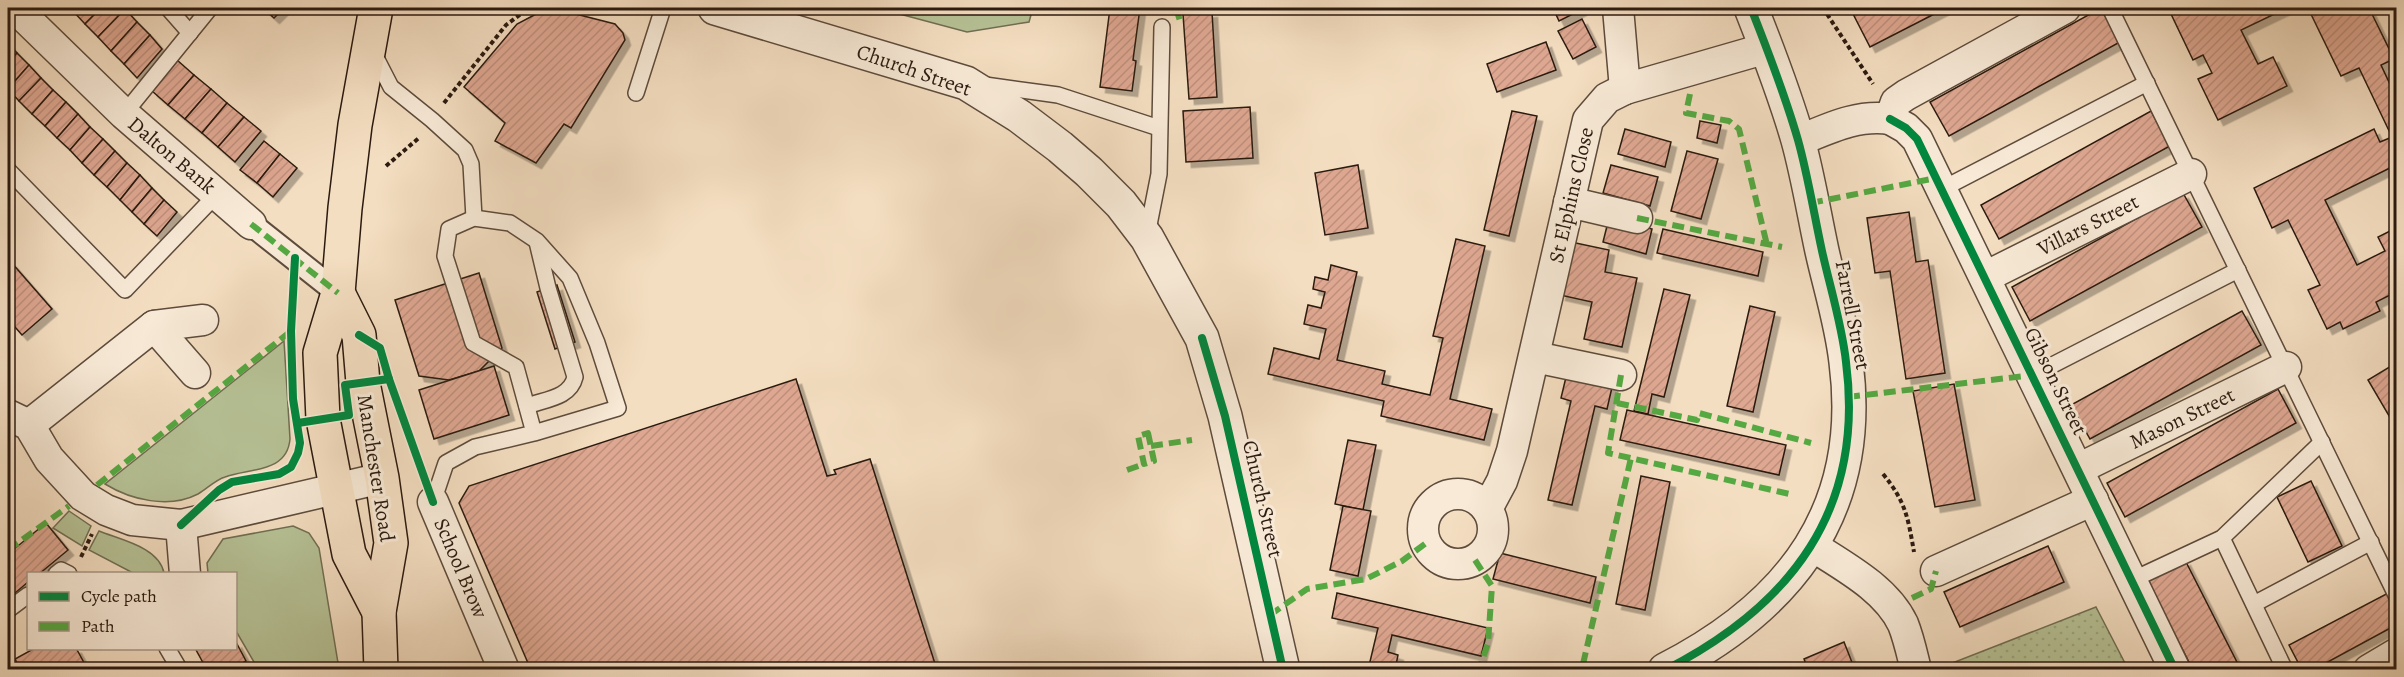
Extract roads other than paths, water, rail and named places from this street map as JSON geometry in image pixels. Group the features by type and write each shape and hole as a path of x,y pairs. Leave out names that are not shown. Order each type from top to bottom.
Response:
{"main road":[{"name":"Manchester Road","path":"376,8 356,125 345,208 338,293 320,353 323,419 349,554 379,612"},
{"name":"Manchester Road","path":"338,293 359,334 363,383 382,478 391,543 379,612 381,669"}],"street":[{"name":"Dalton Bank","path":"15,8 124,114 251,224 338,293"},
{"name":"Church Street","path":"715,8 966,83 1019,116 1060,147 1121,204 1147,238 1202,338 1225,416 1283,669"},
{"path":"1618,8 1625,89"},
{"name":"Farrell Street","path":"1665,669 1722,637 1753,612 1794,570 1830,512 1847,452 1846,361 1798,141 1767,48 1750,8"},
{"path":"1798,141 1852,120 1866,117 1890,119 1896,102 1906,95 2065,8"},
{"name":"St Elphins Close","path":"1487,508 1502,481 1512,451 1588,120 1607,98 1625,89 1767,48"},
{"name":"Gibson Street","path":"1890,119 1906,128 1917,139 2175,669"},
{"name":"Villars Street","path":"1985,277 2191,174"},
{"path":"1569,202 1637,218"},
{"path":"203,320 154,326 18,420 83,496 106,510 132,520 181,525 382,478"},
{"path":"154,326 195,373"},
{"path":"1535,357 1621,375"},
{"name":"Mason Street","path":"2078,469 2286,367"},
{"path":"1926,566 2093,501"},
{"name":"School Brow","path":"433,502 504,669"},
{"path":"181,525 185,572"},
{"path":"1811,545 1846,567 1892,607 1902,622 1909,640 1916,669"},
{"path":"2369,669 2397,654"}],"lane":[{"path":"168,8 190,33"},
{"path":"124,114 210,8"},
{"path":"636,93 663,8"},
{"path":"2110,8 2397,595"},
{"path":"1147,238 1158,174 1162,27"},
{"path":"370,47 391,87 465,150 471,164 474,218"},
{"path":"1942,189 2147,82"},
{"path":"966,83 1058,95 1159,128"},
{"path":"8,170 125,290 218,194"},
{"path":"433,502 446,463 475,447 534,433 618,408 597,343 570,278 537,241 510,223 474,218 449,229 445,256 473,343 516,367 534,433"},
{"path":"527,406 565,393 573,387 575,377 548,288 537,241"},
{"path":"2033,375 2238,270"},
{"path":"2132,580 2222,538 2322,442"},
{"path":"2222,538 2285,669"},
{"path":"2254,604 2371,542"},
{"path":"58,572 73,569"},
{"path":"8,610 27,596"},
{"path":"168,650 180,669"}]}
